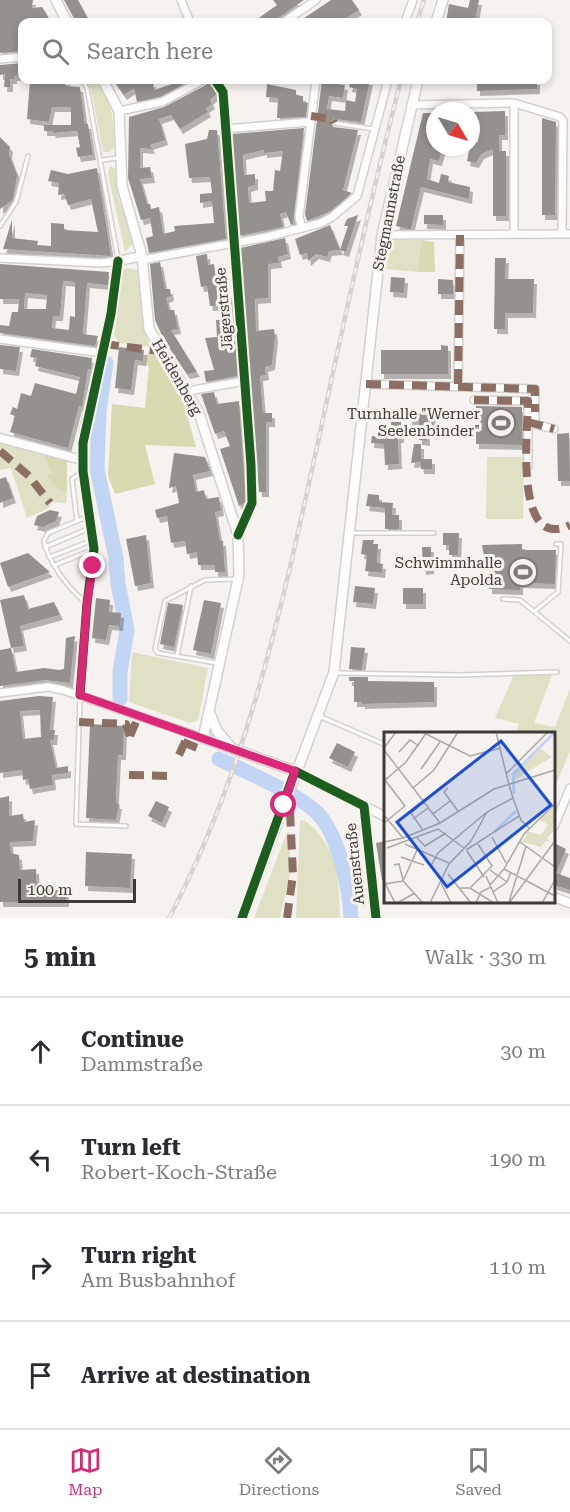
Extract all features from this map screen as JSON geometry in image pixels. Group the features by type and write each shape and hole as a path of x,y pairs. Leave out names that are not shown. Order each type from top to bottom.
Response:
{"main road":[{"path":"56,0 63,18"},
{"path":"437,18 443,0"},
{"name":"Heidenberg","path":"105,84 120,111 122,186 142,258 149,329 188,391 220,472 238,535 237,579 217,663 203,738"},
{"name":"Stegmannstraße","path":"242,918 333,672 382,235 417,84"},
{"path":"208,709 218,731 233,749"},
{"path":"203,738 295,771"}],"street":[{"path":"181,0 188,18"},
{"path":"290,18 316,0"},
{"path":"406,18 413,0"},
{"path":"0,59 18,57"},
{"path":"120,111 162,102 196,84"},
{"name":"Jägerstraße","path":"218,84 223,92 252,503 238,535"},
{"path":"302,228 299,217 315,84"},
{"path":"0,258 101,263 118,261 233,244 302,228 332,217 357,196 387,84"},
{"path":"411,105 514,103 548,112 563,121 562,234"},
{"path":"514,103 514,234"},
{"path":"224,129 310,122"},
{"path":"382,235 570,234"},
{"path":"459,384 460,235"},
{"path":"80,695 87,603 94,549 82,460 84,430 111,314 118,261"},
{"path":"0,339 102,353"},
{"path":"188,391 245,381"},
{"path":"366,384 459,384 474,388 535,389 528,466"},
{"path":"474,400 528,400 532,423"},
{"path":"532,423 554,429"},
{"path":"0,438 82,460"},
{"path":"0,693 48,687 80,695 203,738"},
{"path":"295,771 384,816"},
{"path":"555,825 570,788"},
{"name":"Auenstraße","path":"364,806 376,918"},
{"path":"555,897 570,903"}],"lane":[{"path":"84,84 102,160 118,261"},
{"path":"334,123 375,129"},
{"path":"0,226 16,202 28,156"},
{"path":"102,160 121,158"},
{"path":"77,521 72,479 83,471"},
{"path":"87,603 76,595 55,565 44,541 48,533 90,516"},
{"path":"45,547 91,528"},
{"path":"350,533 434,533"},
{"path":"50,556 93,540"},
{"path":"535,611 558,592 561,544 556,544"},
{"path":"55,565 94,549"},
{"path":"217,663 158,652 155,649 165,601 205,580 237,579"},
{"path":"177,656 191,586"},
{"path":"503,599 520,600 570,641"},
{"path":"333,672 459,675 557,672"},
{"path":"80,695 76,824 126,826"},
{"path":"317,715 384,744"}],"green space":[{"path":"88,84 98,84 109,103 114,138 114,148 110,152 103,152"},
{"path":"110,166 115,169 118,197 133,239 133,244 125,252 108,174"},
{"path":"392,240 421,240 418,272 386,269"},
{"path":"421,240 434,242 435,272 418,272"},
{"path":"127,268 137,270 144,327 150,347 120,343 114,336 122,271"},
{"path":"147,353 154,354 181,394 196,447 145,445 155,484 115,494 108,476 112,404 145,408 149,366 145,365"},
{"path":"0,443 42,455 52,473 47,475 56,488 67,493 66,503 51,502 49,508 27,518 11,468 0,470"},
{"path":"42,455 67,461 67,493 56,488 46,475 52,473"},
{"path":"487,457 524,457 523,519 486,519"},
{"path":"132,652 208,668 198,720 190,723 129,702"},
{"path":"514,675 552,675 534,723 555,727 570,689 570,751 555,787 555,732 515,732 519,724 495,718"},
{"path":"304,820 324,841 330,852 339,889 340,918 296,918 300,821"},
{"path":"287,832 290,833 290,873 280,918 254,918"}],"building":[{"path":"0,0 33,0 32,8 42,7 48,18 18,18 18,51 0,53"},
{"path":"64,0 78,0 88,18 74,18"},
{"path":"273,0 304,0 278,18 259,18 277,5"},
{"path":"331,0 352,0 359,10 346,18 304,18"},
{"path":"470,0 479,0 476,18 447,18 449,4 468,8"},
{"path":"18,63 18,76 10,79 10,87 4,87 5,74 0,75 0,65"},
{"path":"30,84 66,84 65,86 80,87 85,124 88,124 93,155 78,157 76,148 80,147 77,131 52,133 53,131 44,131 44,125 71,125 71,107 52,107 49,122 27,119"},
{"path":"116,84 153,84 154,90 172,84 184,84 160,97 137,102 134,88 124,95"},
{"path":"211,84 217,94 210,100 212,104 206,108 208,112 180,129 171,115 159,119 165,140 150,145 152,149 140,148 140,168 150,167 152,178 140,179 147,204 150,204 151,209 159,207 163,234 175,231 174,226 214,223 212,201 200,203 200,194 212,193 210,177 189,178 185,144 207,139 209,130 217,130 226,239 149,253 146,238 153,236 150,218 141,220 128,178 129,117 164,107"},
{"path":"267,84 296,90 296,95 303,96 303,102 308,103 306,117 277,118 278,98 266,97"},
{"path":"321,84 345,85 343,98 329,96 327,109 345,111 346,100 355,102 357,89 349,87 350,84 369,84 361,122 334,119 330,122 333,127 358,130 343,190 352,193 331,211 307,221 305,214"},
{"path":"477,84 537,84 537,89 477,91"},
{"path":"505,111 505,135 499,135 499,151 506,151 506,216 493,216 493,149 480,156 480,112"},
{"path":"423,113 426,113 426,156 440,156 439,161 430,159 427,179 439,183 441,174 449,176 448,182 470,187 469,199 421,187 411,229 396,226"},
{"path":"542,118 556,122 555,215 542,215"},
{"path":"304,128 293,224 291,225 286,212 280,214 283,227 239,236 232,134","holes":["264,150 264,153 283,151 280,171 275,170 273,191 265,191 266,201 249,203 248,187 255,185 255,174 244,175 243,155"]},
{"path":"0,137 10,147 9,154 17,175 13,200 0,209"},
{"path":"468,156 480,156 476,163 467,161"},
{"path":"97,168 111,256 3,249 12,220 12,238 38,241 37,245 51,246 51,223 64,224 64,230 98,232 91,199 68,205 64,194 58,195 59,183 48,181 51,170 68,174"},
{"path":"358,215 346,252 340,250 348,226 344,226 347,219"},
{"path":"424,215 443,215 443,225 424,224"},
{"path":"330,225 340,250 329,251 327,257 316,254 308,261 307,253 300,255 295,239"},
{"path":"285,238 288,254 278,257 279,263 268,264 268,298 255,299 256,331 274,329 275,337 272,365 265,367 266,375 260,376 263,413 272,413 272,422 266,422 266,492 259,492 240,248"},
{"path":"207,254 208,265 214,264 218,294 230,293 238,373 237,376 206,382 204,371 214,370 205,338 217,337 216,320 223,320 222,305 210,306 207,286 201,287 196,256"},
{"path":"495,258 506,258 505,279 534,279 533,313 505,313 505,329 494,329"},
{"path":"160,262 165,289 170,289 171,296 166,298 169,310 174,310 178,329 171,330 197,372 187,374 164,340 155,320 150,264"},
{"path":"0,264 109,272 108,285 87,283 83,334 98,336 95,346 0,333 0,325 9,326 12,312 18,312 19,299 0,299","holes":["63,281 75,282 75,317 70,316 69,330 52,328 53,316 60,316","25,293 47,295 46,309 24,309"]},
{"path":"391,277 405,278 404,293 390,292"},
{"path":"438,279 453,280 453,294 438,294"},
{"path":"0,345 20,347 16,371 0,369"},
{"path":"441,345 448,346 448,374 381,374 381,350 441,350"},
{"path":"119,347 144,350 143,361 135,360 131,390 115,388"},
{"path":"32,349 92,358 82,407 79,406 68,448 10,432 15,416 10,414 13,407 17,409 21,393 31,396 35,383 76,394 80,377 35,366 37,358 30,357"},
{"path":"214,392 217,404 239,401 246,502 239,506 220,449 230,446 224,431 215,434 201,394"},
{"name":"Turnhalle \"Werner Seelenbinder\"","path":"476,406 522,407 522,445 476,444"},
{"path":"409,413 433,413 433,430 427,430 427,441 419,440 419,420 409,420"},
{"path":"391,421 401,421 401,438 398,438 399,464 385,465 384,444 371,443 372,436 391,439"},
{"path":"569,433 570,481 558,481 557,434"},
{"path":"414,444 421,444 421,459 432,459 432,469 421,469 420,462 411,463"},
{"path":"174,453 205,457 210,471 193,475 196,492 204,490 206,499 219,497 221,511 215,512 220,541 223,541 225,572 215,572 215,565 198,565 197,552 187,554 185,541 171,543 167,516 157,518 155,510 179,503 176,486 169,488"},
{"path":"6,477 13,498 0,503 0,479"},
{"path":"368,494 379,495 379,502 393,503 392,515 399,515 399,529 385,529 385,508 366,506"},
{"path":"50,510 59,512 56,521 43,527 34,525 37,516"},
{"path":"443,533 459,533 458,555 449,555 449,545 443,545"},
{"path":"146,535 151,583 135,586 126,539"},
{"path":"363,540 374,540 373,544 378,544 377,563 383,564 382,573 365,571 367,555 361,554"},
{"name":"Schwimmhalle Apolda","path":"522,544 522,550 556,550 555,584 520,583 520,590 489,589 490,561 485,561 482,545"},
{"path":"422,547 431,547 431,569 423,570"},
{"path":"28,553 50,572 8,587 0,563"},
{"path":"355,586 375,588 373,604 353,602"},
{"path":"403,588 423,588 423,604 403,604"},
{"path":"24,595 28,609 54,602 60,615 20,626 24,646 11,648 0,600"},
{"path":"96,598 110,600 109,612 121,613 120,626 109,625 106,640 92,638"},
{"path":"204,600 221,603 211,654 193,650"},
{"path":"168,603 183,605 174,647 160,644"},
{"path":"75,636 70,683 46,680 0,686 0,650 11,648 16,672 44,668 59,670 64,669 66,638"},
{"path":"351,647 365,648 362,670 349,669"},
{"path":"349,677 368,677 368,681 434,682 434,702 362,704 362,702 354,702 354,681 349,681"},
{"path":"39,696 53,697 50,730 55,730 54,740 50,740 56,768 68,766 68,773 52,775 53,785 30,789 28,779 23,780 22,770 0,773 0,701","holes":["40,710 41,737 23,739 20,711"]},
{"path":"90,724 124,726 123,755 118,755 116,797 117,804 119,804 116,820 86,818"},
{"path":"337,743 355,752 348,767 329,758"},
{"path":"9,796 9,816 23,814 24,822 35,820 33,841 10,842 11,853 19,855 20,870 36,869 37,891 66,890 66,902 0,902 0,798"},
{"path":"156,801 169,807 162,823 148,816"},
{"path":"384,841 384,880 382,880 376,843"},
{"path":"555,844 566,849 556,873 570,878 570,890 555,885"},
{"path":"86,852 132,854 130,888 85,886"}],"waterway":[{"path":"106,363 99,411 97,469 116,558 118,584 127,630 120,672 120,699"},
{"path":"219,759 287,792 320,816 333,837 338,851 348,893 351,918"}],"railway":[{"path":"418,18 424,0"},
{"path":"169,918 195,864 239,753 272,639 400,84"}],"marked path":[{"path":"311,116 332,119 334,123"},
{"path":"458,384 460,235"},
{"path":"104,344 160,351"},
{"path":"366,384 535,389 535,412"},
{"path":"474,400 528,401 526,460 532,505 539,521 552,529 570,525"},
{"path":"528,422 554,429"},
{"path":"0,451 29,476 50,503"},
{"path":"130,736 139,715"},
{"path":"79,722 126,724 130,736"},
{"path":"179,755 189,733"},
{"path":"183,742 200,749"},
{"path":"129,775 172,776"},
{"path":"287,918 293,875 290,811"}],"cycle path":[{"path":"218,84 223,92 251,465 252,503 238,535"},
{"path":"80,695 87,603 94,549 83,471 83,443 111,314 118,261"},
{"path":"242,918 295,771 364,806 376,918"}],"place":[{"name":"Turnhalle \"Werner Seelenbinder\"","path":"501,423"},
{"name":"Schwimmhalle Apolda","path":"523,572"}],"route":[{"path":"93,566 87,603 80,695 295,771 284,805"}]}
